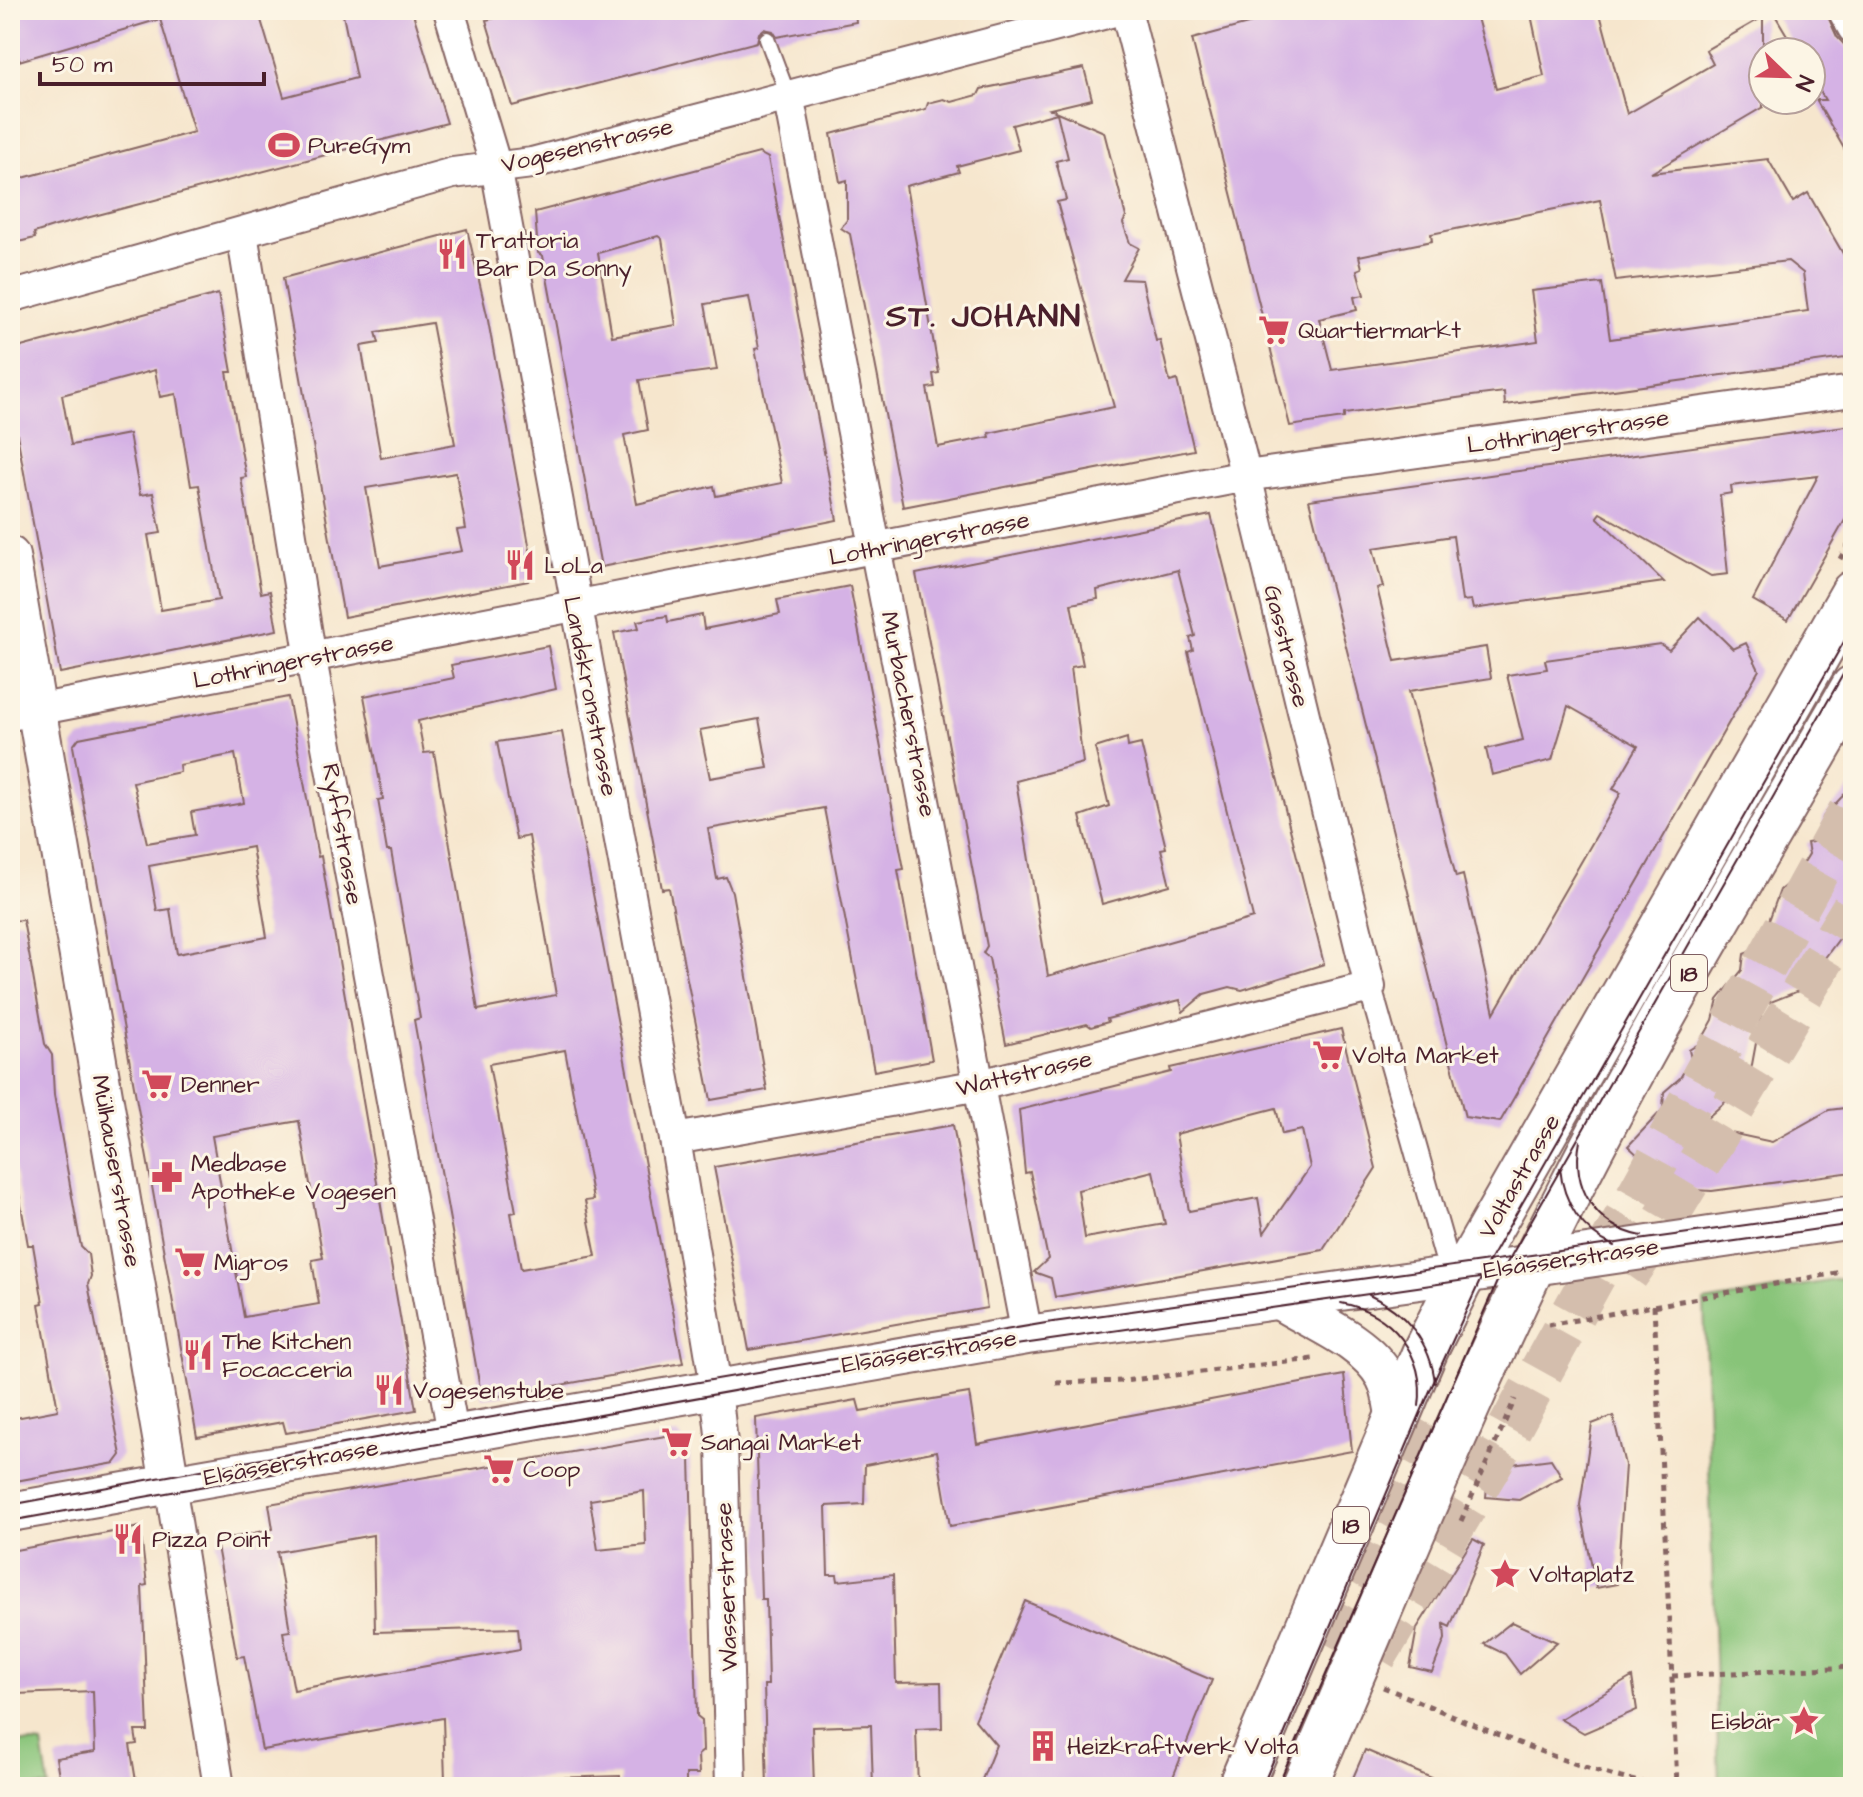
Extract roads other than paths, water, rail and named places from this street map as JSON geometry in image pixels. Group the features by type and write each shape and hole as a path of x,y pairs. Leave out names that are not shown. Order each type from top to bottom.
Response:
{"main road":[{"name":"Voltastrasse","path":"1240,1787 1396,1420 1464,1274 1853,593"},
{"name":"Voltastrasse","path":"1304,1787 1533,1264 1616,1103 1853,688"},
{"name":"Elsässerstrasse","path":"1533,1264 1853,1217"}],"street":[{"name":"Landskronstrasse","path":"449,10 496,167 574,605 675,1139 715,1387"},
{"name":"Vogesenstrasse","path":"10,297 453,173 532,163 1118,10"},
{"name":"Gasstrasse","path":"1126,10 1246,476 1370,987 1445,1253 1450,1265 1464,1274"},
{"path":"1843,10 1853,28"},
{"name":"Murbacherstrasse","path":"788,95 878,549 1027,1335"},
{"name":"Ryffstrasse","path":"242,233 311,659 453,1433"},
{"name":"Lothringerstrasse","path":"24,712 1246,476 1853,391"},
{"name":"Mülhauserstrasse","path":"10,556 24,712 170,1484 219,1787"},
{"name":"Wattstrasse","path":"675,1139 980,1085 1370,987"},
{"name":"Elsässerstrasse","path":"10,1512 1027,1335 1533,1264"},
{"path":"1279,1300 1354,1346 1376,1365 1389,1386 1396,1420"},
{"name":"Wasserstrasse","path":"715,1387 722,1443 731,1787"}],"lane":[{"path":"767,39 788,95"}],"tunnel":[{"path":"1375,1656 1486,1471 1853,806"},
{"path":"1640,1018 1704,894"},
{"path":"1627,1274 1661,1226 1853,909"},
{"path":"1319,1640 1447,1414"}],"tram line":[{"path":"1262,1787 1435,1379 1489,1261 1853,626"},
{"path":"1277,1787 1499,1277 1853,657"},
{"path":"1580,1141 1579,1174 1590,1202 1611,1224 1642,1236"},
{"path":"1560,1168 1565,1193 1576,1214 1592,1233 1614,1246"},
{"path":"10,1505 452,1424 1046,1323 1853,1210"},
{"path":"10,1521 878,1365 1853,1224"},
{"path":"1369,1295 1394,1310 1414,1330 1428,1355 1435,1383"},
{"path":"1341,1303 1375,1316 1401,1338 1417,1369 1419,1406"}],"place":[{"name":"PureGym","path":"284,145"},
{"name":"Trattoria Bar Da Sonny","path":"452,254"},
{"name":"Quartiermarkt","path":"1274,330"},
{"name":"LoLa","path":"520,565"},
{"name":"Volta Market","path":"1328,1055"},
{"name":"Denner","path":"157,1084"},
{"name":"Medbase Apotheke Vogesen","path":"167,1177"},
{"name":"Migros","path":"190,1262"},
{"name":"The Kitchen Focacceria","path":"198,1355"},
{"name":"Vogesenstube","path":"389,1390"},
{"name":"Sangai Market","path":"677,1442"},
{"name":"Coop","path":"499,1469"},
{"name":"Pizza Point","path":"128,1539"},
{"name":"Voltaplatz","path":"1505,1574"},
{"name":"Eisbär","path":"1804,1721"},
{"name":"Heizkraftwerk Volta","path":"1043,1746"}],"district":[{"name":"ST. JOHANN","path":"984,315"}]}
